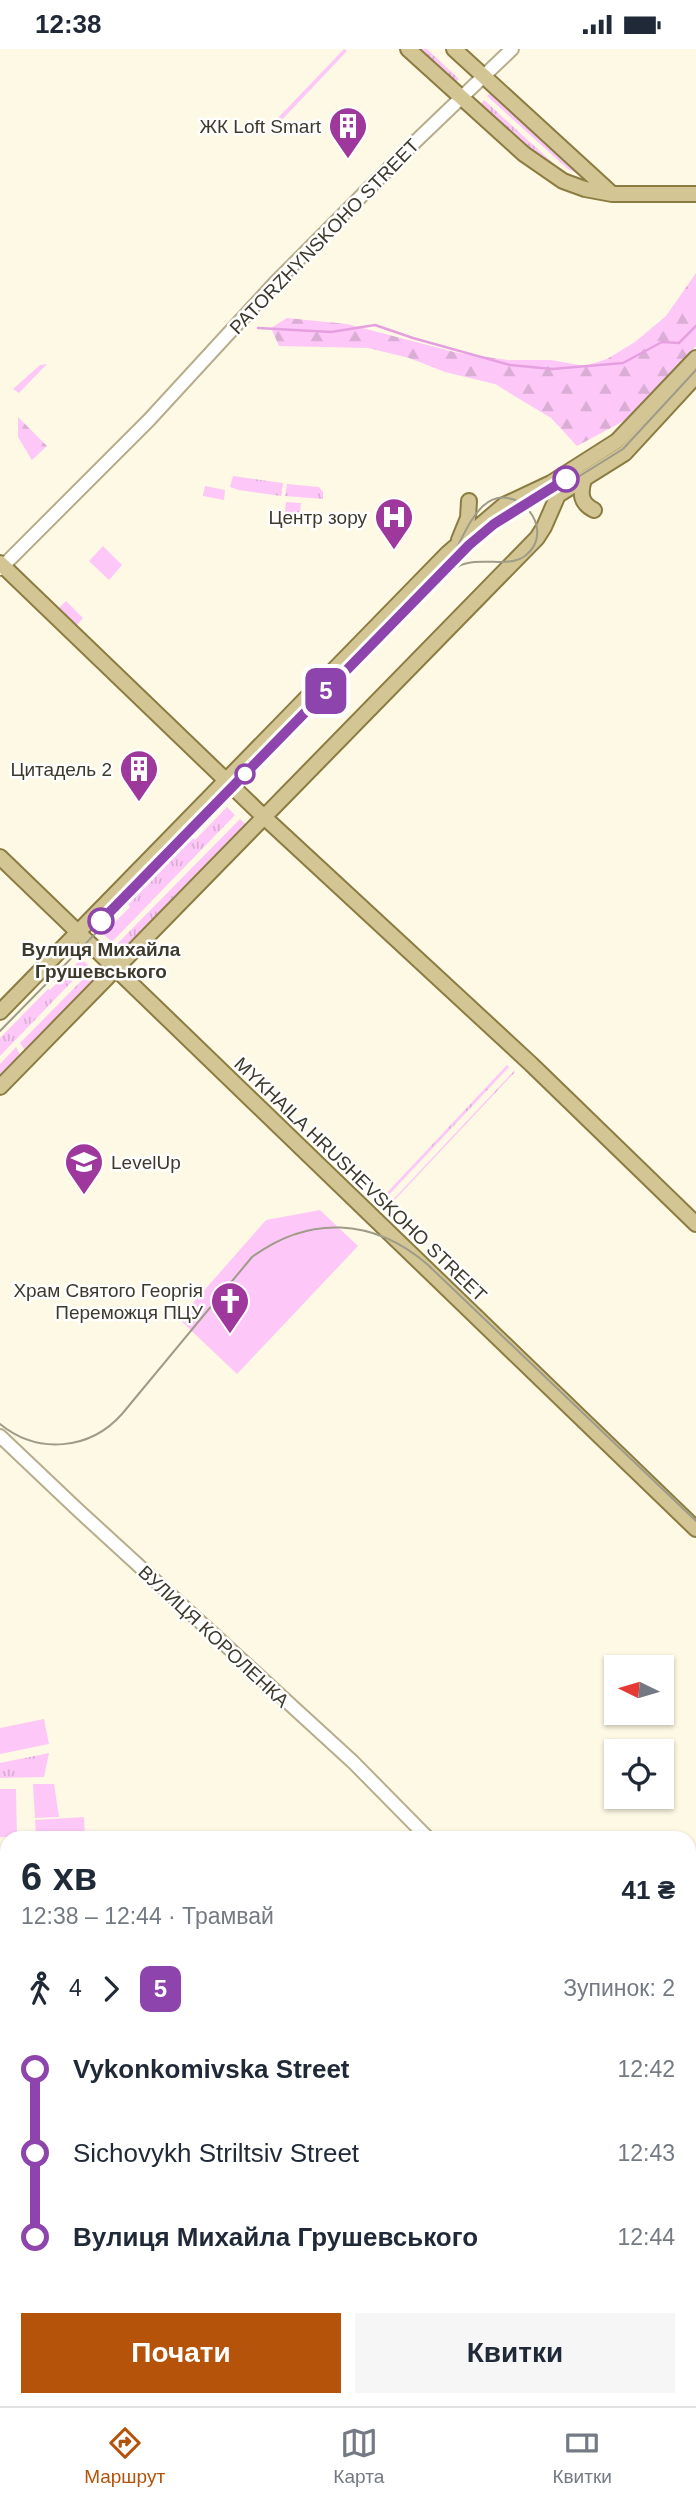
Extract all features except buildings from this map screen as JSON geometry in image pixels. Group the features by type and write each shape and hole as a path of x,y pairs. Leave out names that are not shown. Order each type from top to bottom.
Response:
{"main road":[{"path":"408,49 544,169 573,185 612,194 696,194"},
{"path":"454,49 612,194"},
{"path":"0,1087 537,538 544,527 555,489 617,442 696,358"},
{"path":"448,553 504,505 584,479 617,459 696,376"},
{"path":"584,479 581,495 586,505 594,510"},
{"path":"0,1012 448,553 463,535 469,501"},
{"path":"1,566 263,816 531,1064 696,1224"},
{"name":"MYKHAILA HRUSHEVSKOHO STREET","path":"0,857 696,1528"}],"street":[{"name":"PATORZHYNSKOHO STREET","path":"1,566 141,428 275,283 512,49"},
{"name":"ВУЛИЦЯ КОРОЛЕНКА","path":"1,1437 353,1762 421,1831"}],"green space":[{"path":"344,49 347,51 279,123 276,120"},
{"path":"418,49 427,49 459,79 454,84 443,73 451,72 443,72"},
{"path":"492,92 583,176 568,169 487,96"},
{"path":"484,100 565,174 541,159 480,105"},
{"path":"696,273 696,346 633,416 577,446 551,418 495,384 368,348 279,346 271,328 287,318 347,324 458,353 508,360 551,360 585,366 607,359 635,342 666,316"},
{"path":"47,364 19,393 13,389 40,365"},
{"path":"18,417 47,446 32,460 18,437"},
{"path":"233,476 283,483 281,496 230,487"},
{"path":"287,484 319,487 323,492 323,499 285,496"},
{"path":"205,486 225,490 224,500 203,496"},
{"path":"286,502 301,503 299,522 284,520"},
{"path":"103,546 122,565 109,580 89,561"},
{"path":"66,601 83,618 77,625 59,608"},
{"path":"227,807 235,815 112,942 103,934 130,907 126,902 190,836 195,840"},
{"path":"240,819 248,826 122,952 115,946"},
{"path":"81,959 88,965 0,1056 0,1038"},
{"path":"96,970 98,976 25,1051 20,1043 91,971"},
{"path":"16,1047 21,1056 0,1077 0,1064"},
{"path":"507,1065 509,1067 383,1201 381,1199"},
{"path":"515,1072 388,1207 387,1206"},
{"path":"320,1210 358,1246 237,1374 179,1319 266,1220"},
{"path":"44,1719 49,1744 0,1754 0,1728"},
{"path":"49,1753 44,1777 0,1778 0,1763"},
{"path":"33,1784 54,1784 59,1817 35,1818"},
{"path":"0,1789 16,1789 17,1831 0,1831"},
{"path":"84,1817 85,1831 36,1831 35,1820"}],"waterway":[{"path":"258,328 331,332 375,325 510,365 552,369 623,363 662,342 679,343 696,326"}],"tram line":[{"path":"0,1031 472,549 496,528 623,449 696,370"},
{"name":"5","path":"101,921 469,545 494,524 566,479"},
{"path":"446,566 472,519 483,506 495,499 508,498 529,510 537,533 534,545 525,556 510,562 474,562 457,567"},
{"path":"0,1424 31,1441 47,1444 63,1444 95,1435 122,1414 252,1257 274,1243 296,1234 341,1227 363,1230 406,1249 427,1264 696,1521"}],"place":[{"name":"ЖК Loft Smart","path":"348,160"},
{"name":"Центр зору","path":"394,551"},
{"name":"Цитадель 2","path":"139,803"},
{"name":"Вулиця Михайла Грушевського","path":"101,921"},
{"name":"LevelUp","path":"84,1196"},
{"name":"Храм Святого Георгія Переможця ПЦУ","path":"230,1335"}]}
